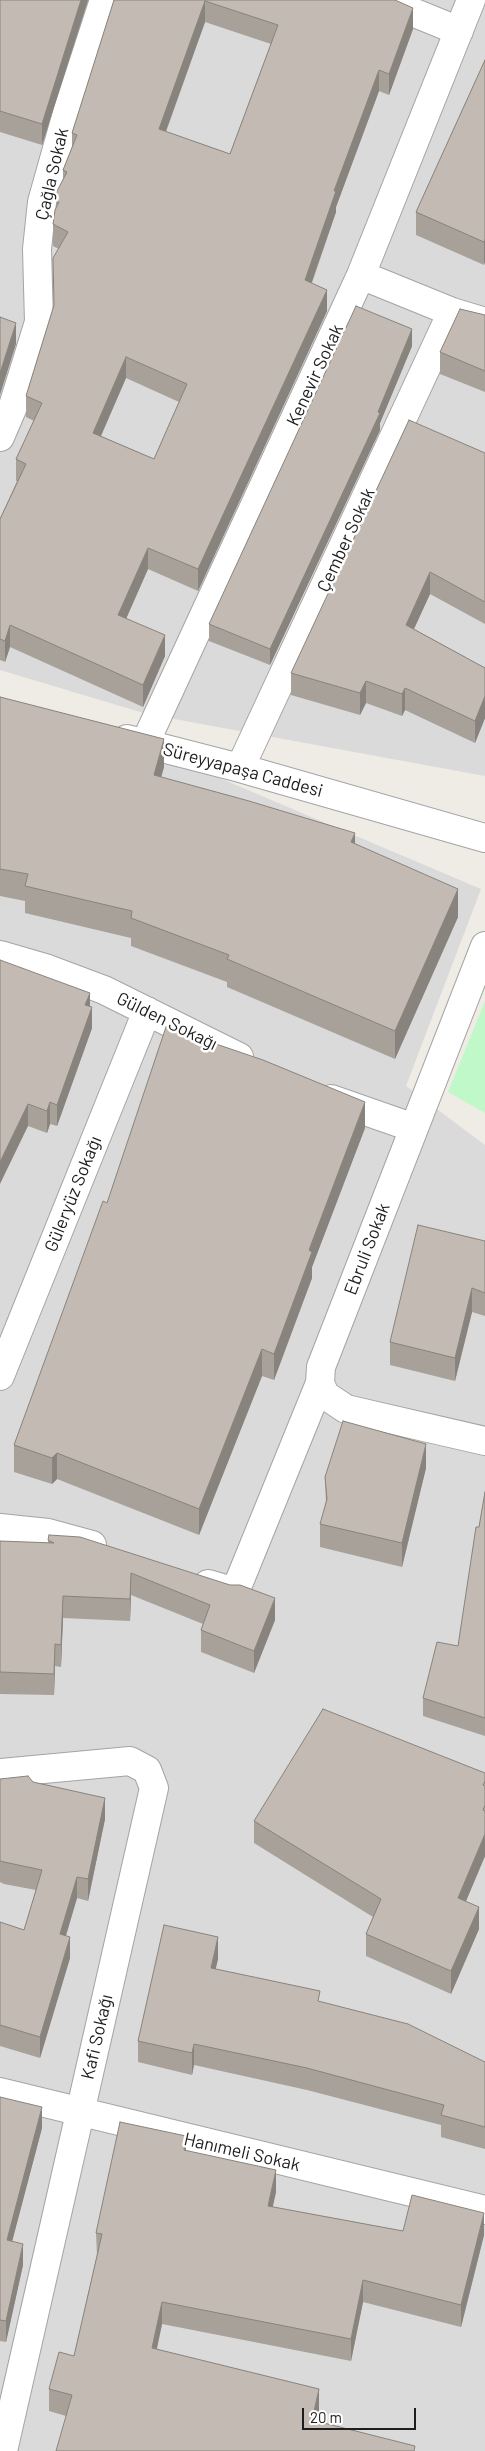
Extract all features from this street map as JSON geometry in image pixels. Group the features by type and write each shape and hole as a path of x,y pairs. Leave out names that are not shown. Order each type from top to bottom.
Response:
{"street":[{"name":"Çağla Sokak","path":"0,437 39,322 37,249 42,202 67,113 104,0"},
{"path":"382,0 459,31"},
{"name":"Kenevir Sokak","path":"145,743 361,275 471,0"},
{"path":"361,275 452,312 485,322"},
{"name":"Çember Sokak","path":"240,768 452,312"},
{"name":"Süreyyapaşa Caddesi","path":"106,733 240,768 485,838"},
{"name":"Ebruli Sokak","path":"188,1577 235,1592 320,1383 321,1367 485,946"},
{"name":"Gülden Sokağı","path":"0,955 48,969 104,990 258,1066"},
{"name":"Güleryüz Sokağı","path":"0,1376 146,1011"},
{"path":"307,1088 357,1109 414,1128"},
{"path":"320,1383 325,1396 346,1410 485,1441"},
{"path":"0,1528 48,1533 114,1552"},
{"name":"Kafi Sokağı","path":"0,1773 130,1761 147,1770 154,1788 3,2451"},
{"name":"Hanımeli Sokak","path":"0,2092 79,2113 485,2210"}],"shaded area":[{"path":"0,0 485,0 485,776 147,714 0,670"},
{"path":"0,718 170,757 481,889 406,1086 485,1145 485,2451 0,2451"}],"green space":[{"path":"485,1001 485,1113 448,1092"}],"building":[{"path":"0,0 81,0 42,124 0,111"},
{"path":"114,0 395,0 413,8 389,74 379,70 334,191 336,191 305,280 327,290 198,569 148,548 118,615 165,635 143,685 10,625 5,641 0,639 0,519 26,464 16,459 42,403 26,396 54,305 53,258 68,232 53,224 55,210 59,202 56,201 57,191 67,172 63,170 77,135 72,133","holes":["205,1 278,25 230,154 159,129","126,357 187,384 154,459 93,433"]},
{"path":"485,60 485,239 484,242 416,212"},
{"path":"356,306 412,329 378,412 380,413 270,649 209,624"},
{"path":"460,309 485,315 485,371 440,352"},
{"path":"0,317 16,323 0,373"},
{"path":"409,420 485,453 485,602 430,572 406,625 485,668 485,696 475,721 405,688 402,694 366,681 360,693 291,673"},
{"path":"0,697 164,739 154,775 355,833 351,842 458,889 395,1031 227,959 229,955 131,918 132,911 25,886 28,874 0,869"},
{"path":"0,960 90,993 85,1005 92,1007 57,1105 50,1102 47,1111 28,1104 0,1162"},
{"path":"166,1027 263,1060 365,1102 309,1250 312,1252 274,1354 262,1349 199,1509 57,1453 52,1458 14,1445 103,1201 107,1203"},
{"path":"418,1225 485,1241 485,1293 472,1288 455,1358 390,1342"},
{"path":"343,1421 426,1444 402,1543 320,1524 327,1499 325,1477"},
{"path":"485,1492 485,1718 423,1698 437,1642 458,1646 476,1527 479,1527"},
{"path":"49,1535 80,1537 230,1585 240,1585 275,1598 254,1651 201,1630 210,1605 131,1573 130,1599 63,1596 61,1645 55,1644 54,1674 0,1672 0,1541 54,1543 48,1540"},
{"path":"323,1709 485,1773 483,1785 485,1786 485,1805 483,1810 485,1811 485,1834 458,1898 479,1907 451,1971 366,1934 381,1899 254,1821"},
{"path":"28,1776 33,1782 105,1798 88,1879 77,1877 60,1934 70,1937 40,2037 0,2025 0,1922 24,1930 42,1870 0,1861 0,1779"},
{"path":"164,1925 218,1937 211,1968 320,1991 318,2001 408,2024 485,2062 485,2127 441,2115 444,2105 307,2068 194,2044 192,2053 138,2041"},
{"path":"0,2097 42,2107 7,2240 23,2244 6,2321 0,2320"},
{"path":"120,2122 186,2136 184,2150 276,2170 268,2206 403,2231 412,2195 484,2213 461,2305 363,2280 351,2339 162,2302 152,2348 319,2389 312,2420 415,2446 414,2451 56,2451 72,2395 49,2389 59,2352 74,2356 102,2234 96,2233"}]}
